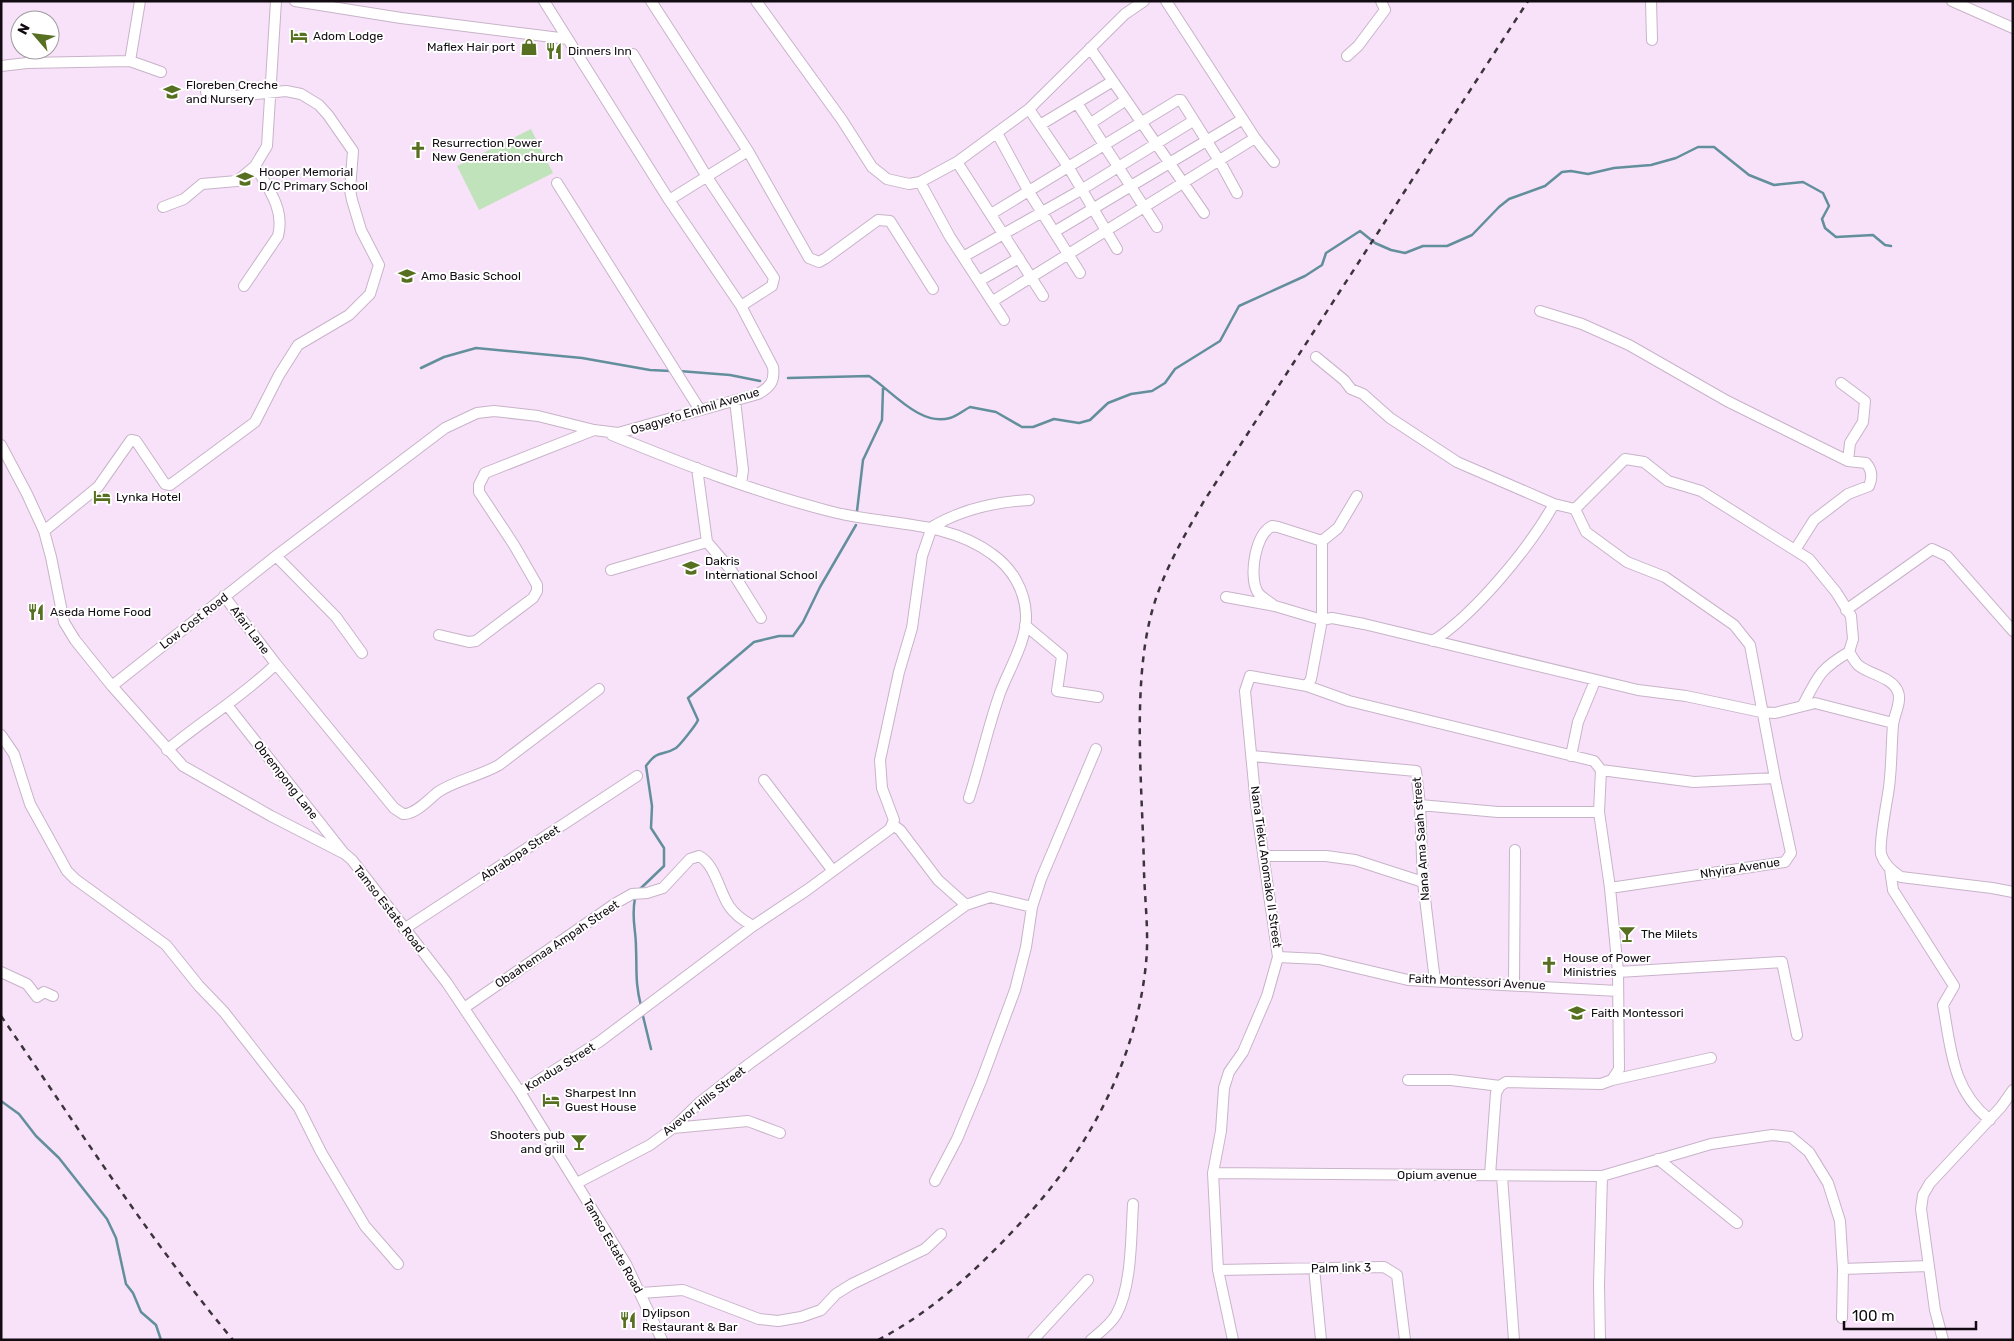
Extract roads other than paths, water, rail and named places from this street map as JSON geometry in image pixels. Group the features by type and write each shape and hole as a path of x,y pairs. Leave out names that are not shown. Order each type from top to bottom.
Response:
{"street":[{"path":"130,61 140,1"},
{"path":"163,207 184,198 202,184 237,181 256,166 267,146 276,1"},
{"path":"296,1 401,18 568,39"},
{"name":"Osagyefo Enimil Avenue","path":"276,556 445,428 460,419 477,413 494,411 538,416 599,430 628,431 735,400 768,388 774,376 773,368 741,306 670,200 544,1"},
{"path":"651,1 748,151 810,258 819,262 878,220 885,219 890,221 932,289"},
{"path":"756,1 842,120 872,166 888,179 898,183 920,182 957,162 1030,110 1125,14 1144,1"},
{"path":"1166,1 1242,119 1274,162"},
{"path":"1347,56 1358,46 1385,10 1381,1"},
{"path":"1651,1 1652,40"},
{"path":"1952,1 2013,28"},
{"path":"1090,48 1204,213"},
{"path":"633,54 707,177 774,278 772,286 741,306"},
{"path":"1,66 27,63 130,61 161,72"},
{"path":"1040,125 1113,81"},
{"path":"44,531 98,487 131,440 136,440 165,484 170,485 258,419 276,380 298,345 349,315 370,294 379,265 360,230 352,200 350,190 354,151 319,105 301,94 286,91 234,96 206,92"},
{"path":"1091,123 1126,100"},
{"path":"991,214 1178,100 1181,100 1237,192"},
{"path":"1078,103 1157,227"},
{"path":"1030,110 1068,168 1117,250"},
{"path":"1054,232 1094,210 1242,119"},
{"path":"963,257 1081,190 1193,121"},
{"path":"998,133 1029,192 1080,273"},
{"path":"993,301 1220,162 1255,138"},
{"path":"670,200 748,151"},
{"path":"957,162 1043,296"},
{"path":"244,286 278,236 281,227 278,207 256,166"},
{"path":"920,182 963,257 1004,320"},
{"path":"557,183 700,410"},
{"path":"979,281 1019,258"},
{"path":"1540,311 1582,324 1629,345 1727,401 1848,461 1866,463 1872,475 1869,486 1848,494 1814,520 1795,550"},
{"path":"1316,356 1344,380 1351,389 1363,394 1390,418 1457,462 1554,504 1575,509 1625,460 1644,462 1668,481 1701,491 1809,559 1836,592 1850,616 1853,629 1852,646 1849,652 1829,663 1820,673 1803,705"},
{"path":"1841,383 1861,397 1866,407 1863,422 1850,443 1848,461"},
{"path":"735,400 743,470 741,484"},
{"path":"438,635 469,642 476,641 526,604 537,591 537,585 514,545 479,492 479,485 485,473 599,430 741,484 830,512 885,522 932,527 992,554 1016,578 1024,602 1025,625 992,718 969,798"},
{"name":"Tamso Estate Road","path":"1,446 27,494 44,531 64,622 75,640 112,686 183,766 200,777 345,854 464,1008 520,1092 626,1264 662,1340"},
{"path":"697,468 707,542 727,565 761,618"},
{"path":"1322,541 1338,528 1357,496"},
{"path":"966,905 938,880 900,830 893,825 894,820 882,788 880,760 897,681 912,628 922,556 932,527 957,513 1009,501 1029,500"},
{"path":"1433,641 1454,626 1507,569 1554,504"},
{"name":"Nhyira Avenue","path":"1575,509 1586,532 1627,562 1665,577 1734,624 1750,645 1757,677 1761,712 1791,853 1785,862 1610,888"},
{"path":"1275,606 1261,596 1255,585 1256,560 1265,531 1272,526 1278,527 1322,541"},
{"path":"1322,541 1322,620 1311,679 1307,686 1345,700 1594,761 1602,770 1694,782 1775,778"},
{"path":"611,570 707,542"},
{"path":"1846,610 1932,549 1947,556 2013,631"},
{"path":"276,556 336,617 362,652"},
{"name":"Low Cost Road","path":"112,686 276,556"},
{"name":"Afari Lane","path":"224,596 276,664 394,808 406,814 444,788 481,775 499,765 599,689"},
{"path":"1226,596 1275,606 1322,620 1332,618 1349,621 1638,690 1686,696 1761,712 1789,710 1803,705 1825,705 1893,723"},
{"path":"1025,625 1062,656 1057,691 1098,697"},
{"path":"1849,652 1858,666 1891,683 1898,690 1900,696 1893,723 1889,793 1884,813 1881,854 1890,869 1894,890 1954,986 1943,1005 1957,1078 1977,1110 1990,1120"},
{"path":"167,750 203,721 246,692 276,664"},
{"name":"Nana Tieku Anomako II Street","path":"1232,1340 1218,1270 1213,1173 1221,1131 1224,1088 1229,1072 1244,1052 1267,996 1278,957 1263,856 1245,691 1250,676 1307,686"},
{"path":"1570,756 1578,722 1594,681"},
{"name":"Obrempong Lane","path":"227,706 345,854"},
{"path":"1,735 14,754 30,804 67,871 75,879 166,945 199,986 224,1012 299,1108 321,1152 365,1226 398,1264"},
{"path":"935,1181 966,1119 1015,990 1026,947 1032,907 1041,879 1096,749"},
{"name":"Nana Ama Saah street","path":"1252,756 1414,769 1418,774 1423,882 1435,981"},
{"path":"1602,770 1599,812 1610,888 1618,972 1619,1070 1612,1080"},
{"name":"Abrabopa Street","path":"404,930 637,776"},
{"path":"764,780 833,871"},
{"path":"1420,805 1498,812 1599,812"},
{"name":"Kondua Street","path":"520,1092 599,1042 753,926 833,871 893,825"},
{"path":"1514,984 1515,850"},
{"name":"Obaahemaa Ampah Street","path":"464,1008 616,903 632,894 647,893 663,888 690,859 699,856 707,862 728,905 742,920 753,926"},
{"path":"1263,856 1326,856 1354,860 1423,882"},
{"path":"1890,869 1901,877 2013,892"},
{"name":"Avevor Hills Street","path":"577,1184 650,1144 673,1128 699,1103 966,905 990,898 1032,907"},
{"name":"Faith Montessori Avenue","path":"1278,957 1319,959 1408,980 1514,984 1618,991"},
{"path":"1618,972 1782,962 1797,1035"},
{"path":"1,972 27,984 38,997 44,992 52,996"},
{"path":"1490,1175 1496,1093 1500,1086 1506,1082 1601,1084 1711,1058"},
{"path":"1408,1080 1450,1080 1500,1086"},
{"path":"1943,1340 1935,1310 1928,1266 1921,1209 1923,1195 1930,1183 1990,1120 2013,1090"},
{"path":"673,1128 743,1121 757,1123 780,1132"},
{"name":"Opium avenue","path":"1213,1173 1602,1176 1711,1144 1772,1135 1791,1137 1809,1152 1828,1182 1840,1221 1843,1269 1842,1318"},
{"path":"1658,1159 1736,1222"},
{"path":"1502,1176 1514,1340"},
{"path":"1600,1340 1599,1285 1602,1176"},
{"path":"1091,1340 1108,1324 1117,1310 1128,1274 1133,1204"},
{"path":"641,1293 683,1290 759,1319 778,1321 794,1318 821,1310 841,1290 914,1256 932,1244 941,1234"},
{"path":"1843,1269 1928,1266"},
{"name":"Palm link 3","path":"1218,1270 1384,1267 1397,1275 1405,1340"},
{"path":"1314,1268 1321,1340"},
{"path":"1033,1340 1088,1280"}],"waterway":[{"path":"788,378 869,376 906,406 928,417 939,419 953,417 970,407 996,412 1022,427 1033,427 1054,419 1079,423 1090,420 1108,403 1131,394 1152,391 1165,383 1175,369 1220,341 1239,306 1305,276 1322,265 1326,253 1360,231 1375,243 1391,250 1405,253 1423,246 1447,246 1472,235 1509,199 1545,186 1562,172 1571,171 1588,174 1614,168 1651,165 1676,158 1698,147 1714,147 1749,175 1774,185 1803,182 1823,193 1829,206 1822,219 1825,228 1836,237 1873,235 1885,245 1891,246"},
{"path":"421,368 444,357 476,348 582,358 650,370 671,371"},
{"path":"679,371 730,375 760,381"},
{"path":"857,511 863,460 882,420 883,388"},
{"path":"640,889 664,866 664,848 651,828 652,806 646,766 654,757 676,748 697,723 698,720 688,698 754,642 779,636 793,636 803,622 820,587 856,525"},
{"path":"635,898 634,918 637,977 641,1006"},
{"path":"642,1012 651,1049"},
{"path":"1,1101 19,1114 36,1136 59,1158 107,1219 116,1238 126,1284 133,1293 141,1312 156,1325 161,1340"}],"railway":[{"path":"878,1340 938,1301 1009,1236 1070,1162 1106,1100 1121,1067 1132,1033 1141,998 1146,963 1147,929 1140,712 1141,679 1154,603 1173,558 1204,501 1528,1"},
{"path":"1,1016 171,1262 233,1340"}],"place":[{"name":"Adom Lodge","path":"299,36"},
{"name":"Maflex Hair port","path":"529,47"},
{"name":"Dinners Inn","path":"554,51"},
{"name":"Floreben Creche and Nursery","path":"172,92"},
{"name":"Resurrection Power New Generation church","path":"418,150"},
{"name":"Hooper Memorial D/C Primary School","path":"245,179"},
{"name":"Amo Basic School","path":"407,276"},
{"name":"Lynka Hotel","path":"102,497"},
{"name":"Dakris International School","path":"691,568"},
{"name":"Aseda Home Food","path":"36,612"},
{"name":"The Milets","path":"1627,934"},
{"name":"House of Power Ministries","path":"1549,965"},
{"name":"Faith Montessori","path":"1577,1013"},
{"name":"Sharpest Inn Guest House","path":"551,1100"},
{"name":"Shooters pub and grill","path":"579,1142"},
{"name":"Dylipson Restaurant & Bar","path":"628,1320"}]}
